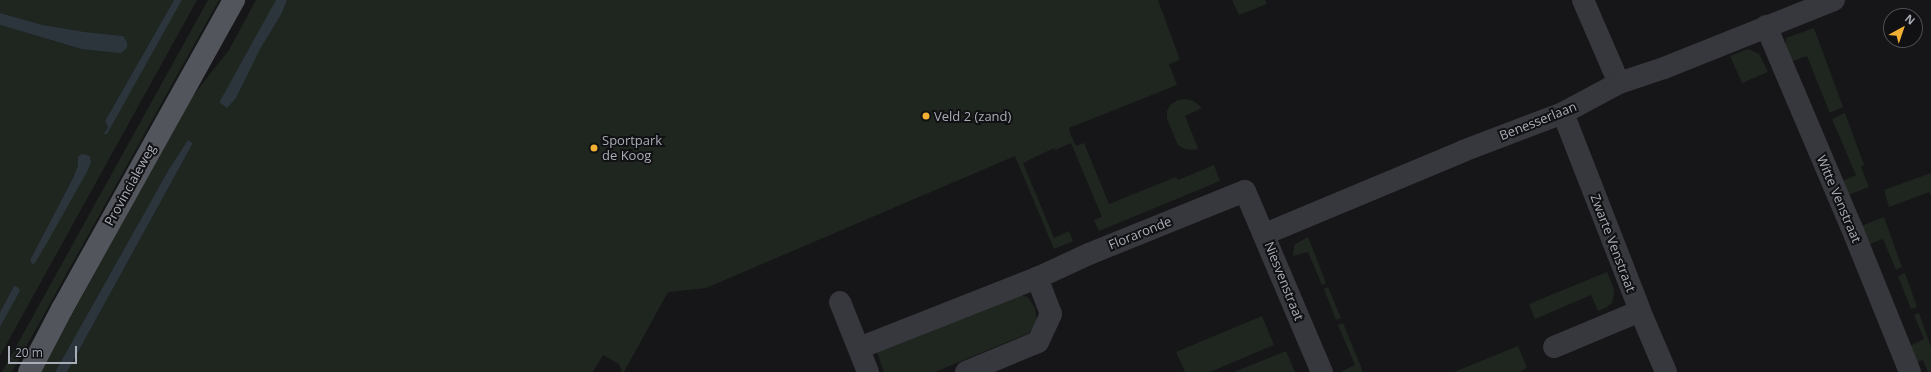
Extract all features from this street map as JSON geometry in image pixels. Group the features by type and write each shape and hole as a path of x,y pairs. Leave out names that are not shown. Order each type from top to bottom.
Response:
{"main road":[{"name":"Provincialeweg","path":"29,372 66,302 234,0"}],"street":[{"path":"1583,0 1619,83"},
{"name":"Benesserlaan","path":"1265,234 1463,151 1563,113 1619,83 1664,68 1834,0"},
{"name":"Witte Venstraat","path":"1766,26 1851,226 1910,372"},
{"name":"Zwarte Venstraat","path":"1563,113 1640,311 1666,372"},
{"name":"Niesvenstraat","path":"1245,191 1265,234 1322,372"},
{"name":"Floraronde","path":"859,348 1037,278 1088,254 1245,191"},
{"path":"966,372 1038,342 1051,314 1037,278"},
{"path":"840,302 868,372"},
{"path":"1554,347 1640,311"}],"shaded area":[{"path":"0,0 174,0 105,121 108,127 105,133 107,133 182,0 197,0 0,356 0,327 20,291 14,286 0,312 0,25 81,49 123,36 85,32 43,25 0,13","holes":["90,156 91,162 32,263 30,260 73,178 78,165"]},
{"path":"174,0 182,0 107,134 104,134 108,127 105,121"},
{"path":"208,0 219,0 12,372 2,372"},
{"name":"Sportpark de Koog","path":"256,0 276,0 259,51 282,13 287,0 1158,0 1180,60 1169,64 1177,85 1069,128 1070,133 1076,146 1084,143 1109,204 1176,177 1178,180 1214,165 1220,181 1099,231 1094,220 1102,217 1071,143 1055,150 1054,148 1023,163 1054,238 1069,231 1073,241 1054,249 1015,156 706,288 668,292 624,372 622,372 619,364 603,355 593,372 67,372 193,143 188,140 169,169 55,372 40,372 191,98 229,50"},
{"path":"276,0 287,0 282,13 259,51 236,98 227,108 220,103 220,101"},
{"path":"1232,0 1265,0 1267,4 1239,15"},
{"path":"0,13 43,25 85,32 123,36 127,42 127,48 121,53 81,49 0,25"},
{"path":"1814,28 1843,107 1829,113 1807,56 1792,61 1786,46 1786,38"},
{"path":"1748,49 1759,54 1768,72 1742,83 1730,56"},
{"path":"1185,99 1194,101 1202,108 1185,116 1198,149 1194,150 1185,149 1178,145 1167,119 1167,111 1171,104 1178,100"},
{"path":"1845,113 1864,165 1861,167 1869,187 1848,195 1843,181 1856,175 1832,119"},
{"path":"188,140 193,143 67,372 55,372 169,169"},
{"path":"82,154 90,156 91,162 88,170 35,263 32,264 30,260 73,178 78,165 78,157"},
{"path":"1931,173 1931,196 1929,192 1889,207 1884,190"},
{"path":"1884,217 1902,267 1896,270 1883,239 1870,244 1861,226"},
{"path":"1308,237 1326,283 1322,285 1308,252 1293,256 1294,245"},
{"path":"1607,272 1614,289 1614,294 1612,303 1607,307 1598,311 1591,295 1535,319 1529,304"},
{"path":"1905,273 1917,307 1911,309 1898,276"},
{"path":"14,286 18,287 20,291 0,327 0,312"},
{"path":"1328,287 1341,318 1336,320 1324,289"},
{"path":"1014,294 1028,297 1035,308 1037,321 1029,333 935,372 884,372 876,350"},
{"path":"1919,313 1931,347 1931,372 1928,372 1923,360 1917,362 1910,346 1924,339 1914,315"},
{"path":"1262,316 1274,345 1210,372 1185,372 1176,352"},
{"path":"1343,323 1363,372 1340,372 1355,365 1338,325"},
{"path":"1518,346 1527,368 1519,372 1454,372"},
{"path":"1286,351 1295,372 1234,372"}],"place":[{"name":"Veld 2 (zand)","path":"926,116"},
{"name":"Sportpark de Koog","path":"594,148"}]}
